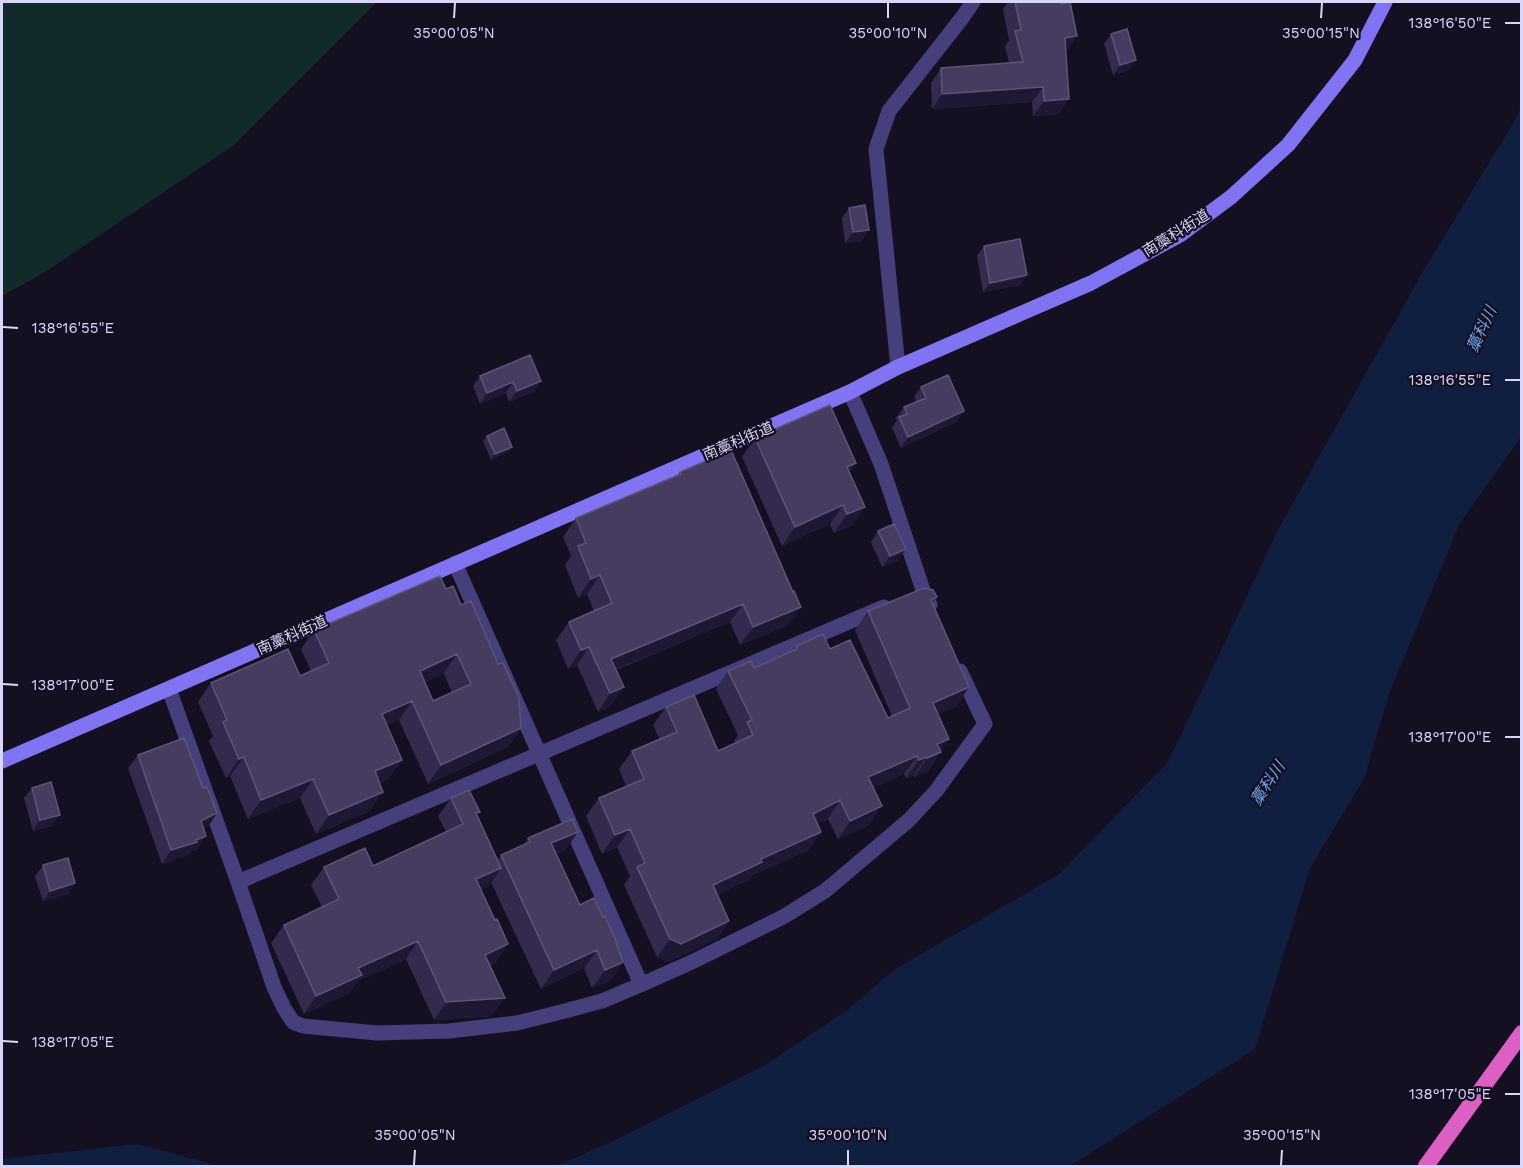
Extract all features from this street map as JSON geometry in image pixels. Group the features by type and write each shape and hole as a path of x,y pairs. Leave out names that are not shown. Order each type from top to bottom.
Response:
{"highway":[{"path":"1426,1167 1521,1033"}],"main road":[{"name":"南藁科街道","path":"2,761 850,392 898,367 1091,283 1180,235 1231,197 1288,145 1355,60 1385,2"}],"street":[{"path":"898,367 876,149 889,111 963,18 973,2"},
{"path":"850,392 881,464 912,595 938,621"},
{"path":"455,564 641,984"},
{"path":"238,882 912,595"},
{"path":"169,689 274,987 293,1022 303,1026 377,1033 449,1031 517,1023 602,1000 694,961 783,917 825,891 909,820 936,792 985,724 957,663"}],"green space":[{"path":"2,2 377,2 234,145 45,272 2,296"}],"water":[{"name":"藁科川","path":"1521,107 1521,437 1460,523 1389,694 1364,779 1310,868 1255,1049 1070,1166 556,1166 611,1142 765,1065 846,1011 895,969 1058,875 1168,762 1279,528 1425,268"},
{"path":"137,1144 219,1166 2,1166 2,1159"}],"building":[{"path":"1015,2 1061,2 1061,4 1070,2 1077,36 1065,38 1069,99 1044,101 1043,87 942,94 941,68 1023,62 1015,31 1021,30"},
{"path":"1127,29 1136,60 1120,65 1111,34"},
{"path":"865,205 869,230 853,232 849,208"},
{"path":"1020,239 1027,275 990,283 984,246"},
{"path":"530,355 541,381 517,391 513,382 487,393 480,376"},
{"path":"948,375 964,411 908,437 899,417 907,414 904,407 926,398 921,387"},
{"path":"830,405 856,463 847,467 865,507 847,514 843,505 795,527 755,438"},
{"path":"504,428 512,447 495,454 487,436"},
{"path":"731,450 801,607 753,627 743,604 611,659 624,687 610,693 589,647 581,650 569,622 612,603 600,575 591,579 578,546 586,543 576,518 681,474 680,472"},
{"path":"894,524 906,549 890,556 878,531"},
{"path":"440,576 446,589 453,586 461,605 471,601 498,664 503,663 519,698 521,728 441,765 412,701 382,714 402,760 375,771 383,792 329,815 313,779 261,800 244,757 239,759 223,722 227,720 211,683 288,649 300,676 329,663 314,630","holes":["457,654 471,684 433,701 420,671"]},
{"path":"924,588 933,590 937,597 931,600 969,687 933,703 949,739 937,744 941,752 919,760 917,756 868,777 882,806 850,821 840,800 813,814 821,832 761,859 762,862 713,885 729,921 681,944 670,939 637,867 645,863 630,829 615,835 599,798 644,779 632,751 677,732 666,707 694,695 718,751 753,735 747,722 752,720 728,671 751,661 754,668 797,649 796,646 823,634 830,649 850,640 888,718 910,708 868,611"},
{"path":"184,738 203,788 207,787 217,813 201,821 206,836 196,840 197,842 171,850 138,755"},
{"path":"51,782 60,815 40,820 32,788"},
{"path":"469,790 480,812 476,813 501,868 476,879 508,944 485,955 505,998 446,1002 418,941 358,968 362,975 316,996 284,925 339,899 324,867 365,848 373,866 463,824 451,798"},
{"path":"572,819 578,832 551,843 580,905 594,898 617,943 623,962 605,970 597,950 554,970 501,855 530,842 528,838"},
{"path":"68,858 75,883 50,891 43,865"}]}
